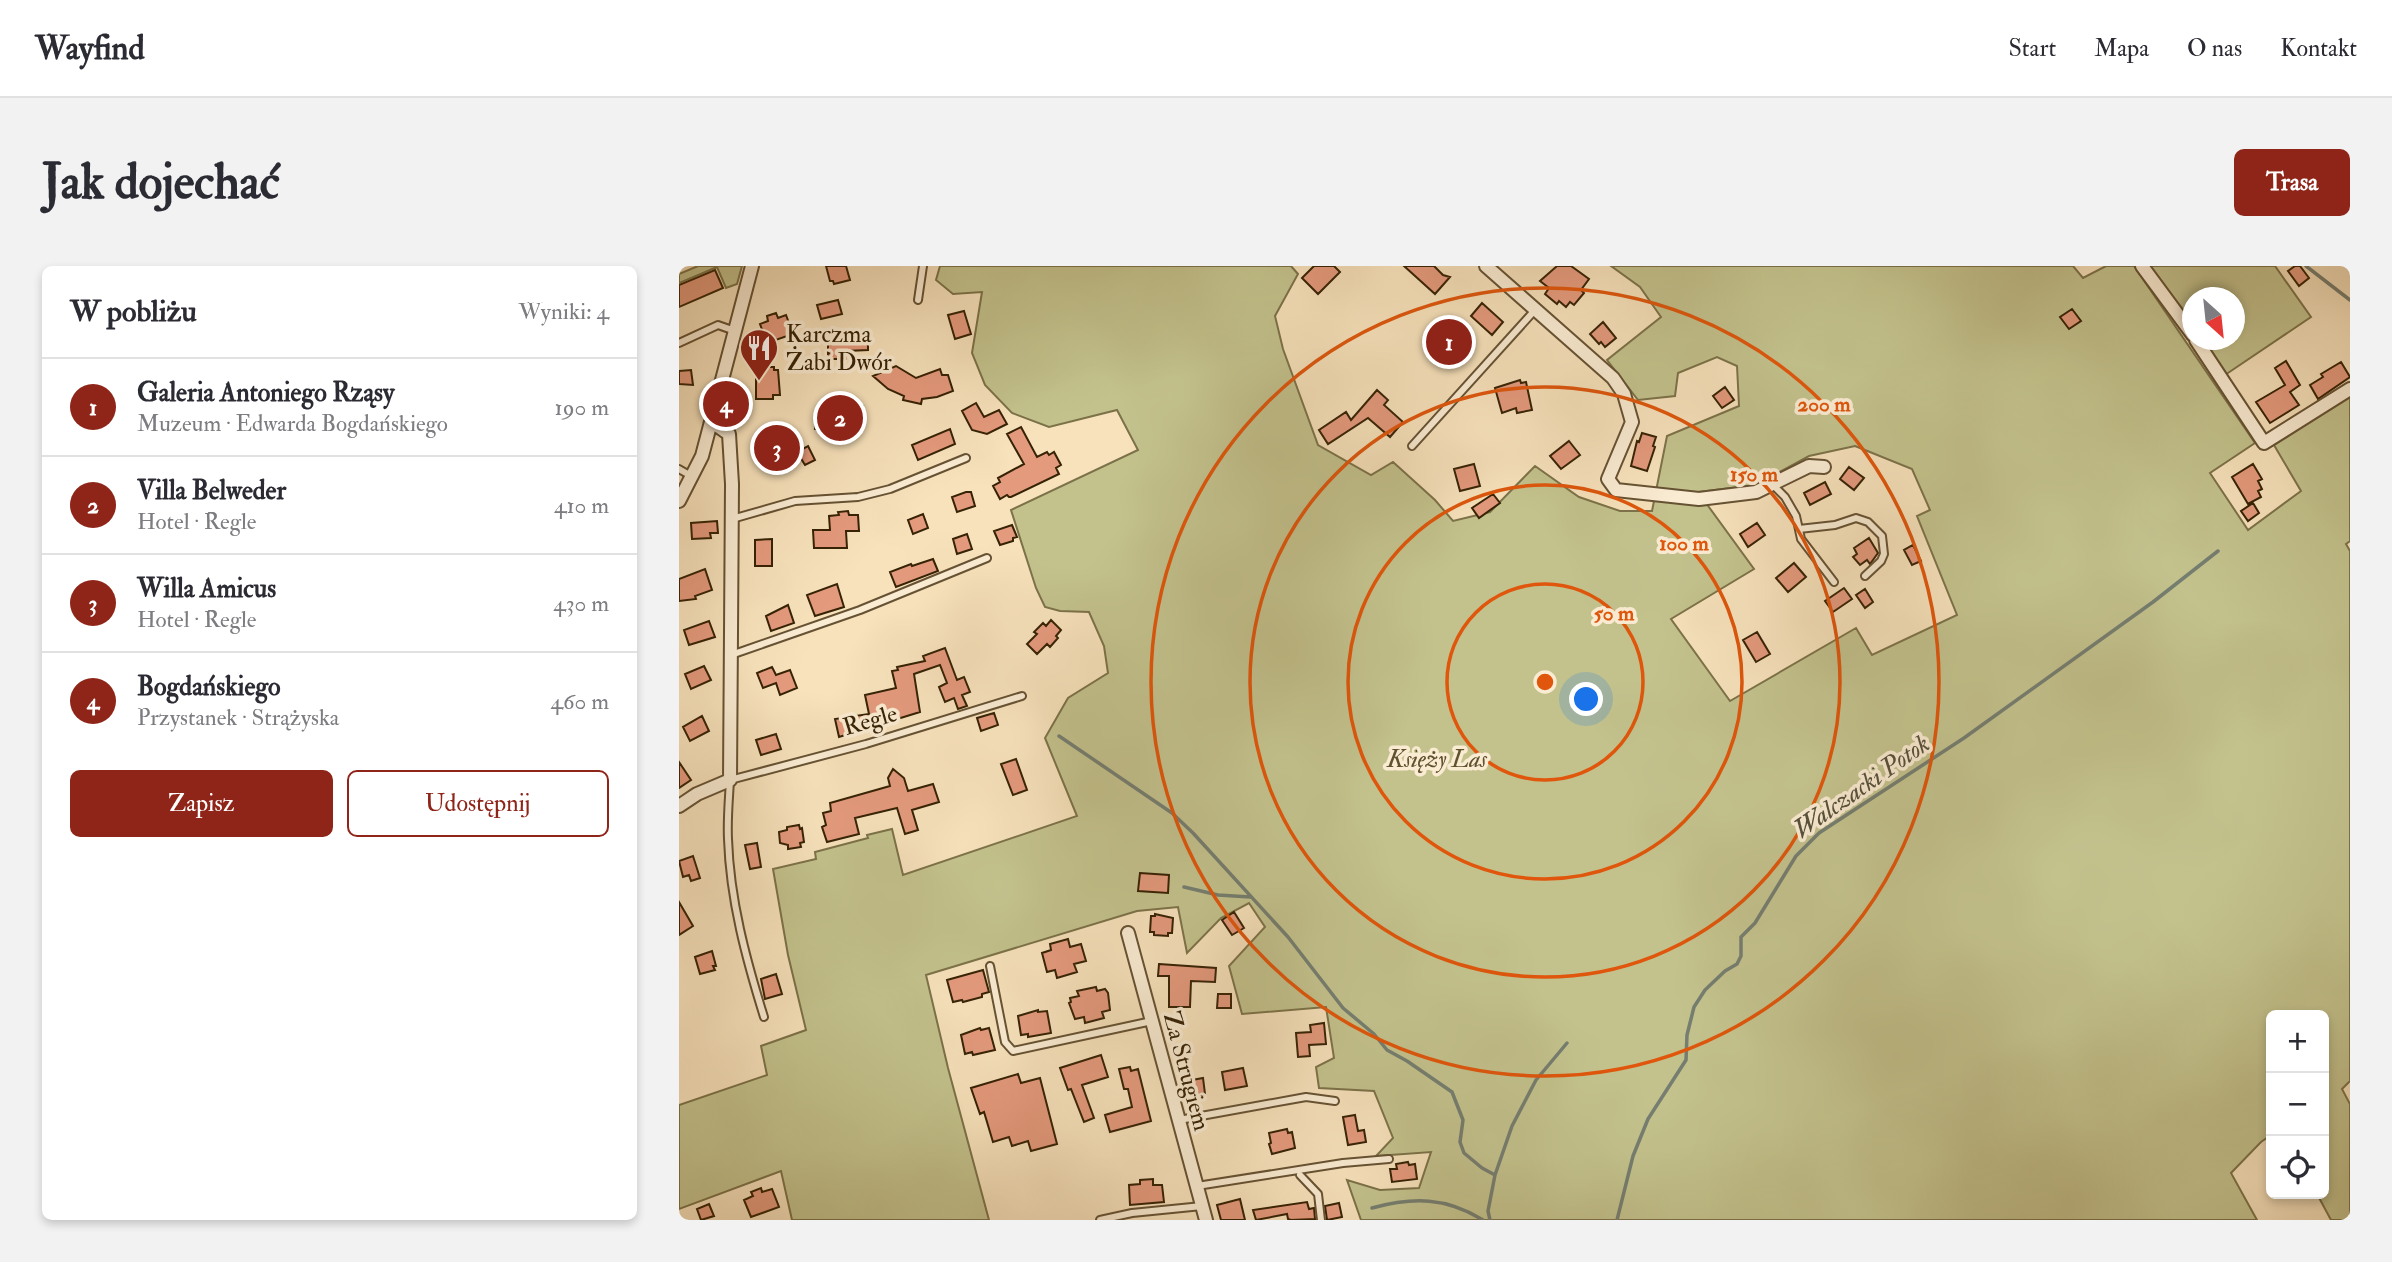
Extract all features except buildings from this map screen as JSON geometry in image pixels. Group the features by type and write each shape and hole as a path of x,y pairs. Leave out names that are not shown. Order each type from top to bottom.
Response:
{"street":[{"path":"679,501 702,456 752,266"},
{"path":"1486,266 1613,378 1624,394 1632,422 1608,479 1616,490 1699,499 1756,492 1809,466 1824,467"},
{"path":"2142,266 2182,320"},
{"path":"2203,350 2264,443 2350,389"},
{"path":"712,422 729,434 732,484 730,780"},
{"name":"Regle","path":"679,806 697,794 730,780"},
{"name":"Za Strugiem","path":"1128,933 1206,1220"}],"lane":[{"path":"918,300 923,266"},
{"path":"1412,446 1536,309"},
{"path":"679,342 717,325 736,331"},
{"path":"731,519 795,501 858,496 890,489 966,458"},
{"path":"679,470 693,477"},
{"path":"1772,485 1785,497 1796,516 1801,538 1834,582"},
{"path":"1799,529 1835,526 1856,518 1868,522 1882,536 1884,554 1881,561 1864,576"},
{"path":"731,655 860,610 987,558"},
{"name":"Regle","path":"730,780 866,744 1022,696"},
{"path":"730,780 727,837 732,887 744,950 764,1017"},
{"path":"990,966 1005,1042 1013,1051 1152,1021"},
{"path":"1179,1120 1306,1097 1335,1101"},
{"path":"1197,1186 1343,1163 1389,1159"},
{"path":"1300,1175 1318,1194 1321,1220"},
{"path":"1100,1220 1132,1213 1202,1206"}],"green space":[{"path":"698,266 742,266 737,284 726,288 717,267 679,283 679,274"},
{"name":"Księży Las","path":"940,266 1291,266 1298,274 1275,316 1283,349 1318,445 1371,475 1393,462 1435,500 1453,521 1490,512 1535,466 1579,497 1620,511 1652,511 1667,436 1739,406 1737,366 1717,357 1678,373 1675,396 1638,400 1607,360 1661,317 1640,287 1611,266 2073,266 2083,278 2106,266 2134,266 2182,336 2182,350 2191,350 2255,443 2210,473 2248,530 2301,491 2274,445 2350,395 2350,541 2346,544 2350,551 2350,1081 2342,1089 2350,1104 2350,1220 2331,1220 2320,1199 2329,1199 2329,1010 2266,1010 2266,1138 2231,1173 2257,1220 1361,1220 1347,1180 1380,1190 1419,1188 1431,1152 1376,1156 1393,1138 1374,1091 1319,1088 1316,1067 1334,1058 1326,1007 1242,1014 1229,966 1265,927 1249,903 1221,918 1187,953 1178,907 1137,911 926,975 989,1220 792,1220 781,1171 679,1209 679,1105 767,1075 761,1046 806,1030 788,955 773,869 816,859 815,852 892,829 903,875 1077,816 1045,738 1068,698 1108,673 1104,646 1089,612 1060,611 1045,607 1036,588 1011,510 1138,450 1117,410 1049,427 1012,413 985,385 972,353 982,292 953,294 936,280","holes":["1855,446 1912,469 1930,510 1917,516 1957,615 1872,655 1856,628 1730,701 1671,619 1754,569 1698,492 1756,485 1809,456"]},
{"path":"2148,266 2275,266 2311,317 2225,375 2207,350 2245,350 2245,287 2182,287 2182,315"}],"waterway":[{"path":"2306,266 2350,300"},
{"name":"Walczacki Potok","path":"1617,1220 1633,1156 1648,1119 1686,1060 1687,1035 1694,1007 1705,990 1725,971 1737,964 1741,956 1741,937 1755,923 1796,856 1819,833 1964,738 2153,602 2218,551"},
{"path":"1059,736 1172,813 1288,937 1343,1008 1374,1034 1387,1050 1452,1092 1463,1120 1460,1142 1464,1153 1495,1175 1488,1211 1490,1220"},
{"path":"1184,887 1218,895 1250,897"},
{"path":"1495,1175 1512,1126 1536,1080 1567,1043"},
{"path":"1372,1208 1401,1202 1429,1201 1456,1207 1483,1220"}],"place":[{"name":"Galeria Antoniego Rząsy","path":"1449,342"},
{"name":"Karczma Żabi Dwór","path":"759,382"},
{"name":"Bogdańskiego","path":"726,404"},
{"name":"Villa Belweder","path":"840,418"},
{"name":"Willa Amicus","path":"777,448"}]}
